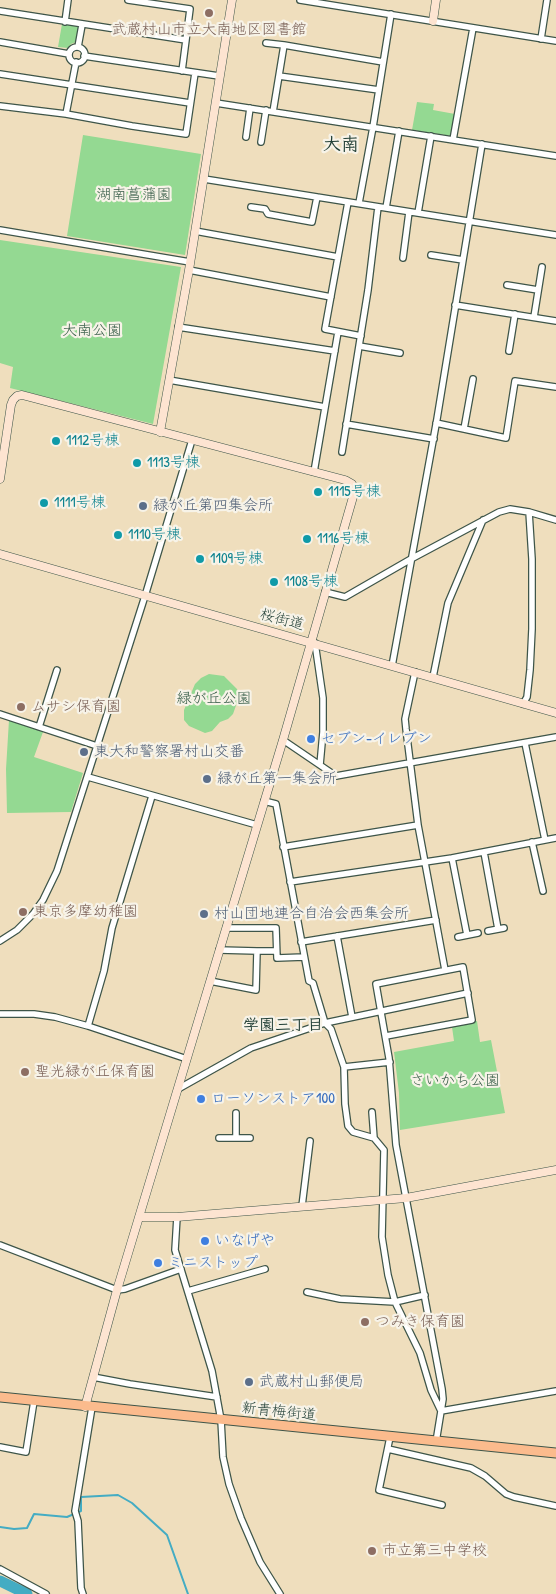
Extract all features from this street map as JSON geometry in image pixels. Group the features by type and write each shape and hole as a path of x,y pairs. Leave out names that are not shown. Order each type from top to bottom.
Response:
{"main road":[{"name":"新青梅街道","path":"0,1397 556,1454"}],"street":[{"path":"65,22 68,0"},
{"path":"128,0 190,9 182,71"},
{"path":"160,432 204,179 232,0"},
{"path":"300,0 556,41"},
{"path":"344,7 345,0"},
{"path":"433,21 436,0"},
{"path":"541,39 547,0"},
{"path":"0,11 186,40"},
{"path":"359,203 374,127 391,14"},
{"path":"78,47 82,25"},
{"path":"453,140 473,28"},
{"path":"0,42 70,54"},
{"path":"266,43 383,62"},
{"path":"273,112 284,45"},
{"path":"76,62 70,58 70,54 72,49 78,47"},
{"path":"78,47 84,52 84,56"},
{"path":"84,56 219,76"},
{"path":"76,62 82,60 84,56"},
{"path":"66,114 76,62"},
{"path":"0,106 66,114 186,134 195,73"},
{"path":"0,74 190,104"},
{"path":"279,76 379,90"},
{"path":"216,103 556,156"},
{"path":"246,137 250,108"},
{"path":"261,142 266,110"},
{"path":"386,208 399,131"},
{"path":"418,213 431,136"},
{"path":"392,666 434,439 482,144"},
{"path":"204,179 556,235"},
{"path":"251,206 265,209 268,214 312,222 317,197"},
{"path":"348,202 325,329 361,336"},
{"path":"342,452 361,336 378,207"},
{"path":"403,258 409,212"},
{"path":"0,230 189,266 331,297"},
{"path":"194,231 338,257"},
{"path":"432,255 463,260"},
{"path":"534,317 542,267"},
{"path":"507,285 538,290"},
{"path":"455,305 556,321"},
{"path":"509,351 515,314"},
{"path":"178,328 335,351"},
{"path":"314,472 338,332"},
{"path":"359,346 400,353"},
{"path":"464,429 473,379"},
{"path":"169,380 326,407"},
{"path":"436,423 506,438 515,381 556,387"},
{"path":"0,479 11,405 17,396 22,395 314,472 349,482 355,490 324,592 312,643 117,1290 93,1377 76,1514 78,1521 80,1588 83,1594"},
{"path":"346,424 434,439"},
{"path":"0,941 22,925 33,914 43,900 57,871 145,596 192,440"},
{"path":"324,592 345,597 499,512 510,509 529,512 556,520"},
{"path":"523,704 527,697 532,629 532,559 529,512"},
{"path":"432,677 448,603 483,520"},
{"name":"桜街道","path":"0,554 556,713"},
{"path":"312,643 323,698 323,732 320,765"},
{"path":"40,727 57,670"},
{"path":"415,672 405,720 418,825 445,970"},
{"path":"0,714 97,746"},
{"path":"282,740 336,776 556,737"},
{"path":"525,743 545,840"},
{"path":"88,776 257,825"},
{"path":"88,1026 104,972 112,928 152,796"},
{"path":"264,801 276,804 309,981 314,983 325,1023 331,1028 344,1067 345,1104 348,1126 353,1132 374,1138 384,1150 382,1237 388,1275 395,1302 420,1353 431,1390 441,1411"},
{"path":"283,847 418,825"},
{"path":"290,882 452,858 556,838"},
{"path":"532,842 543,891"},
{"path":"484,852 501,929 488,931"},
{"path":"452,858 466,935"},
{"path":"301,942 436,920"},
{"path":"226,928 276,928 277,958 304,957"},
{"path":"458,937 478,933"},
{"path":"337,936 352,1017"},
{"path":"219,950 276,951"},
{"path":"210,981 256,990 257,951"},
{"path":"386,1036 472,1020 463,967 376,984 390,1062 394,1136 442,1389 436,1442"},
{"path":"177,1089 251,1048 325,1023 468,993"},
{"path":"0,1014 34,1014 63,1019 187,1059"},
{"path":"344,1067 390,1062"},
{"path":"372,1112 374,1138"},
{"path":"236,1113 236,1138"},
{"path":"218,1138 250,1138"},
{"path":"302,1206 306,1150 310,1141"},
{"path":"139,1217 177,1217 406,1198 556,1170"},
{"path":"177,1217 175,1250 218,1397 223,1456 229,1484 260,1562 280,1594"},
{"path":"0,1245 117,1290 181,1269"},
{"path":"188,1291 265,1269"},
{"path":"307,1292 340,1299 395,1302 425,1296"},
{"path":"93,1377 218,1397"},
{"path":"441,1411 556,1391"},
{"path":"0,1447 26,1452 34,1401"},
{"path":"390,1437 379,1490 442,1505"},
{"path":"388,1449 471,1468 485,1476 506,1494 556,1506"},
{"path":"0,1569 46,1594"}],"green space":[{"path":"62,24 79,27 76,42 68,48 58,47"},
{"path":"417,102 434,104 433,110 455,114 452,136 412,130"},
{"name":"湖南菖蒲園","path":"83,135 201,154 185,255 67,236"},
{"name":"大南公園","path":"0,240 181,267 153,424 10,388 13,367 0,363"},
{"name":"緑が丘公園","path":"209,674 224,676 237,689 239,697 233,714 228,719 220,722 212,731 205,733 189,726 184,720 184,710 195,684"},
{"path":"9,720 43,732 34,757 83,773 71,812 7,813 6,769"},
{"name":"さいかち公園","path":"477,1021 480,1042 491,1040 505,1113 400,1130 399,1093 394,1052 454,1041 452,1027"}],"waterway":[{"path":"0,1527 27,1528 34,1514 67,1517 81,1511 81,1497 118,1495 132,1503 167,1535 188,1594"},
{"path":"0,1581 27,1594"}],"place":[{"name":"武蔵村山市立大南地区図書館","path":"209,13"},
{"name":"1112号棟","path":"56,441"},
{"name":"1113号棟","path":"137,463"},
{"name":"1115号棟","path":"318,492"},
{"name":"1111号棟","path":"44,503"},
{"name":"緑が丘第四集会所","path":"143,506"},
{"name":"1110号棟","path":"118,535"},
{"name":"1116号棟","path":"307,539"},
{"name":"1109号棟","path":"200,559"},
{"name":"1108号棟","path":"274,582"},
{"name":"ムサシ保育園","path":"21,707"},
{"name":"セブン-イレブン","path":"311,739"},
{"name":"東大和警察署村山交番","path":"84,752"},
{"name":"緑が丘第一集会所","path":"207,779"},
{"name":"東京多摩幼稚園","path":"23,912"},
{"name":"村山団地連合自治会西集会所","path":"204,914"},
{"name":"聖光緑が丘保育園","path":"25,1072"},
{"name":"ローソンストア100","path":"201,1099"},
{"name":"いなげや","path":"205,1241"},
{"name":"ミニストップ","path":"158,1263"},
{"name":"つみき保育園","path":"365,1322"},
{"name":"武蔵村山郵便局","path":"249,1382"},
{"name":"市立第三中学校","path":"372,1551"}],"district":[{"name":"大南","path":"341,145"},
{"name":"学園三丁目","path":"283,1026"}]}
